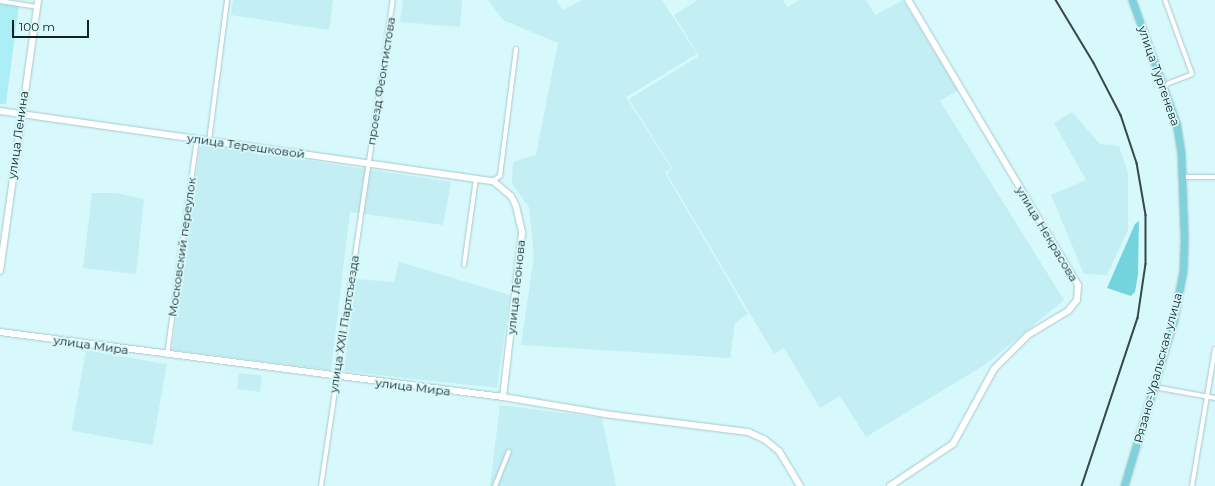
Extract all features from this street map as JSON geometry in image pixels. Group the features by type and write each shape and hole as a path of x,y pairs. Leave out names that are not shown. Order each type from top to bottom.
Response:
{"main road":[{"name":"улица Тургенева","path":"1132,0 1164,85 1176,123 1182,177"},
{"name":"Рязано-Уральская улица","path":"1124,486 1174,318 1182,271 1182,177"}],"street":[{"name":"улица Ленина","path":"0,271 38,0"},
{"path":"209,141 227,0"},
{"name":"проезд Феоктистова","path":"368,163 393,0"},
{"name":"улица Некрасова","path":"890,486 953,444 994,369 1028,335 1068,312 1077,300 1078,286 908,0"},
{"path":"1164,85 1192,74 1165,0"},
{"path":"0,1 37,7"},
{"path":"492,181 500,176 516,49"},
{"name":"улица Терешковой","path":"0,111 492,181"},
{"name":"Московский переулок","path":"167,355 197,139"},
{"name":"улица XXII Партсъезда","path":"320,486 368,163"},
{"path":"1182,177 1215,177"},
{"path":"464,265 476,178"},
{"name":"улица Леонова","path":"492,181 511,196 516,206 522,233 503,397"},
{"name":"улица Мира","path":"0,332 336,377 503,397 612,415 748,432 764,439 779,451 800,486"},
{"path":"1192,486 1215,349"},
{"path":"1154,387 1215,398"},
{"path":"495,486 509,452"}],"shaded area":[{"path":"233,0 333,0 329,30 231,15"},
{"path":"403,0 462,0 460,27 400,22"},
{"path":"488,0 556,0 563,10 582,0 662,0 697,54 626,97 671,168 665,173 748,314 735,323 730,358 521,345 534,256 529,207 512,184 513,162 536,155 558,43 503,20"},
{"path":"698,0 783,0 787,7 800,0 866,0 875,15 903,0 958,90 940,101 1064,300 986,364 866,437 840,396 820,408 784,348 774,354 667,174 672,168 629,99 699,56 674,15"},
{"path":"0,2 19,4 6,104 0,104"},
{"path":"1072,112 1100,144 1119,146 1128,173 1128,230 1107,275 1084,274 1051,195 1086,180 1054,123"},
{"path":"200,144 451,182 443,225 350,212 331,370 172,350"},
{"path":"92,193 116,193 144,199 136,274 83,268"},
{"path":"1139,221 1138,274 1135,292 1131,296 1107,288 1135,224"},
{"path":"399,262 510,295 497,388 344,371 356,279 394,282"},
{"path":"86,350 167,364 153,445 72,431"},
{"path":"239,373 262,376 260,392 237,389"},
{"path":"500,405 602,418 616,486 490,486"}],"railway":[{"path":"1056,0 1094,63 1121,115 1137,163 1146,215 1146,264 1138,318 1082,486"}]}
